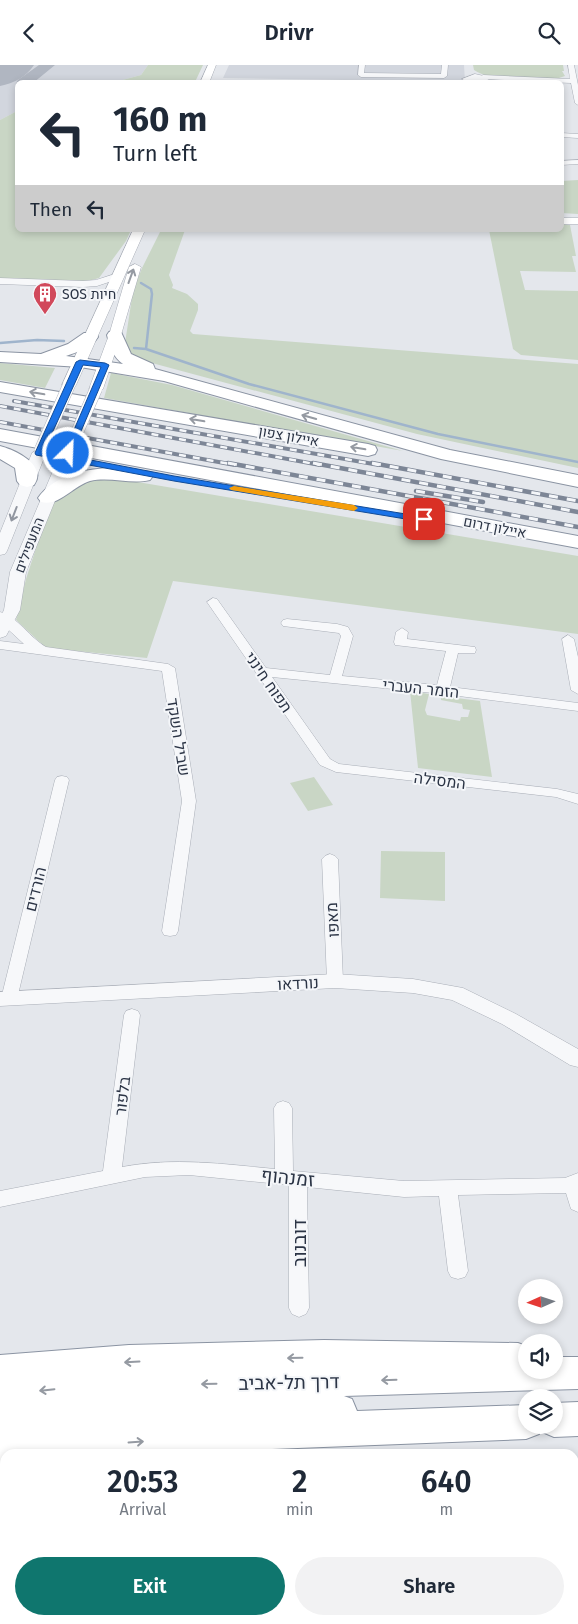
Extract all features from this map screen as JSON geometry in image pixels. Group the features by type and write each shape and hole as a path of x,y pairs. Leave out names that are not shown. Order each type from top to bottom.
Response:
{"highway":[{"path":"116,335 118,350 124,357 166,376"},
{"path":"21,358 61,353 74,348 90,337"},
{"path":"0,357 80,362 166,376 439,453 578,481"},
{"name":"איילון צפון","path":"0,387 578,486"},
{"name":"איילון דרום","path":"0,435 578,543"},
{"path":"0,446 67,456 174,479 578,543"},
{"path":"0,452 22,463 28,474 27,481"},
{"path":"48,498 71,481 93,474 119,474 174,479"},
{"path":"0,1371 162,1360 343,1357 518,1359"},
{"path":"563,1360 578,1361"},
{"name":"דרך תל-אביב","path":"0,1395 72,1387 578,1373"},
{"name":"דרך תל-אביב","path":"0,1424 74,1417 518,1409"},
{"path":"563,1409 578,1409"},
{"path":"563,1420 578,1419"},
{"path":"62,1449 272,1432 518,1422"}],"main road":[{"path":"205,80 212,65"},
{"path":"215,80 220,65"},
{"path":"564,217 578,217"},
{"path":"564,221 578,221"},
{"path":"40,451 138,232"},
{"path":"67,456 96,389 116,335 130,278 151,232"}],"street":[{"path":"361,75 362,65"},
{"path":"352,74 444,76 445,65"},
{"path":"571,65 578,103"},
{"path":"476,80 544,80"},
{"path":"564,81 574,81"},
{"path":"564,135 577,135"},
{"path":"564,163 578,161"},
{"path":"0,281 75,284 97,283 118,276"},
{"path":"75,284 92,287 110,294"},
{"name":"המעפילים","path":"0,551 40,451"},
{"name":"המעפילים","path":"3,623 13,604 18,572 67,456"},
{"name":"תפוח חינני","path":"213,602 325,763"},
{"name":"שביל השקד","path":"3,623 33,645 45,651"},
{"path":"287,623 344,630 347,636 335,679"},
{"path":"402,632 400,642 470,650"},
{"path":"568,639 578,690"},
{"name":"שביל השקד","path":"0,645 168,668 189,801 170,931"},
{"path":"443,690 453,648"},
{"name":"הזמר העברי","path":"263,672 443,690 578,707"},
{"name":"המסילה","path":"325,763 336,768 557,793 578,799"},
{"name":"הורדים","path":"4,999 62,780"},
{"name":"המסילה","path":"557,793 578,791"},
{"name":"מאפו","path":"330,859 335,981"},
{"name":"נורדאו","path":"4,999 335,981 413,986 456,993 509,1019 578,1059"},
{"name":"בלפור","path":"112,1177 132,1015"},
{"name":"דובנוב","path":"283,1108 291,1177 299,1307"},
{"name":"זמנהוף","path":"0,1199 169,1168 291,1177 404,1189 566,1185 576,1182"},
{"path":"576,1182 578,1204"},
{"path":"448,1189 458,1271"}],"shaded area":[{"path":"0,65 148,65 141,75 122,80 15,80 15,112 0,120"},
{"path":"229,65 464,65 465,80 344,80 223,78"}],"green space":[{"path":"148,65 203,65 196,80 122,80 141,75"},
{"path":"473,65 563,65 564,71 562,71 565,76 559,78 527,79 492,77 474,70"},
{"path":"15,112 15,232 130,232 126,241 99,278 88,281 0,280 0,120"},
{"path":"578,180 578,214 564,213 564,181"},
{"path":"564,224 570,225 576,256 572,256 576,272 520,271 525,290 578,291 578,360 521,355 513,349 489,232 564,232"},
{"path":"160,232 184,232 169,275 173,285 172,288 187,294 198,304 198,310 190,331 193,334 578,364 578,468 417,434 137,359 126,350 125,343 133,291"},
{"path":"0,363 55,368 45,388 0,380"},
{"path":"111,373 172,385 403,451 104,398"},
{"path":"102,476 578,556 578,634 173,581 147,658 46,648 16,620 26,579 52,499 63,489"},
{"path":"410,691 429,694 425,710 427,715 460,721 461,717 468,717 470,710 463,709 462,704 441,700 441,696 480,701 492,777 418,768"},
{"path":"314,777 333,805 308,811 290,783"},
{"path":"381,851 445,852 445,901 380,898"}],"waterway":[{"path":"141,283 151,289 152,294 146,349"},
{"path":"0,343 37,340 64,341"},
{"path":"134,348 146,349"},
{"path":"146,349 249,384 438,434 578,462"}],"taxiway":[{"path":"27,80 48,65"}],"runway":[{"path":"0,75 16,65"}],"railway":[{"path":"14,401 379,465"},
{"path":"0,406 320,465"},
{"path":"0,422 235,465"},
{"path":"228,463 578,527"},
{"path":"313,463 578,512"},
{"path":"372,463 578,501"},
{"path":"416,491 483,502"}],"slow traffic":[{"path":"234,488 354,508"}],"place":[{"name":"SOS חיות","path":"45,315"}],"route":[{"path":"68,453 105,365 80,362 39,453 174,479 424,519"}]}
